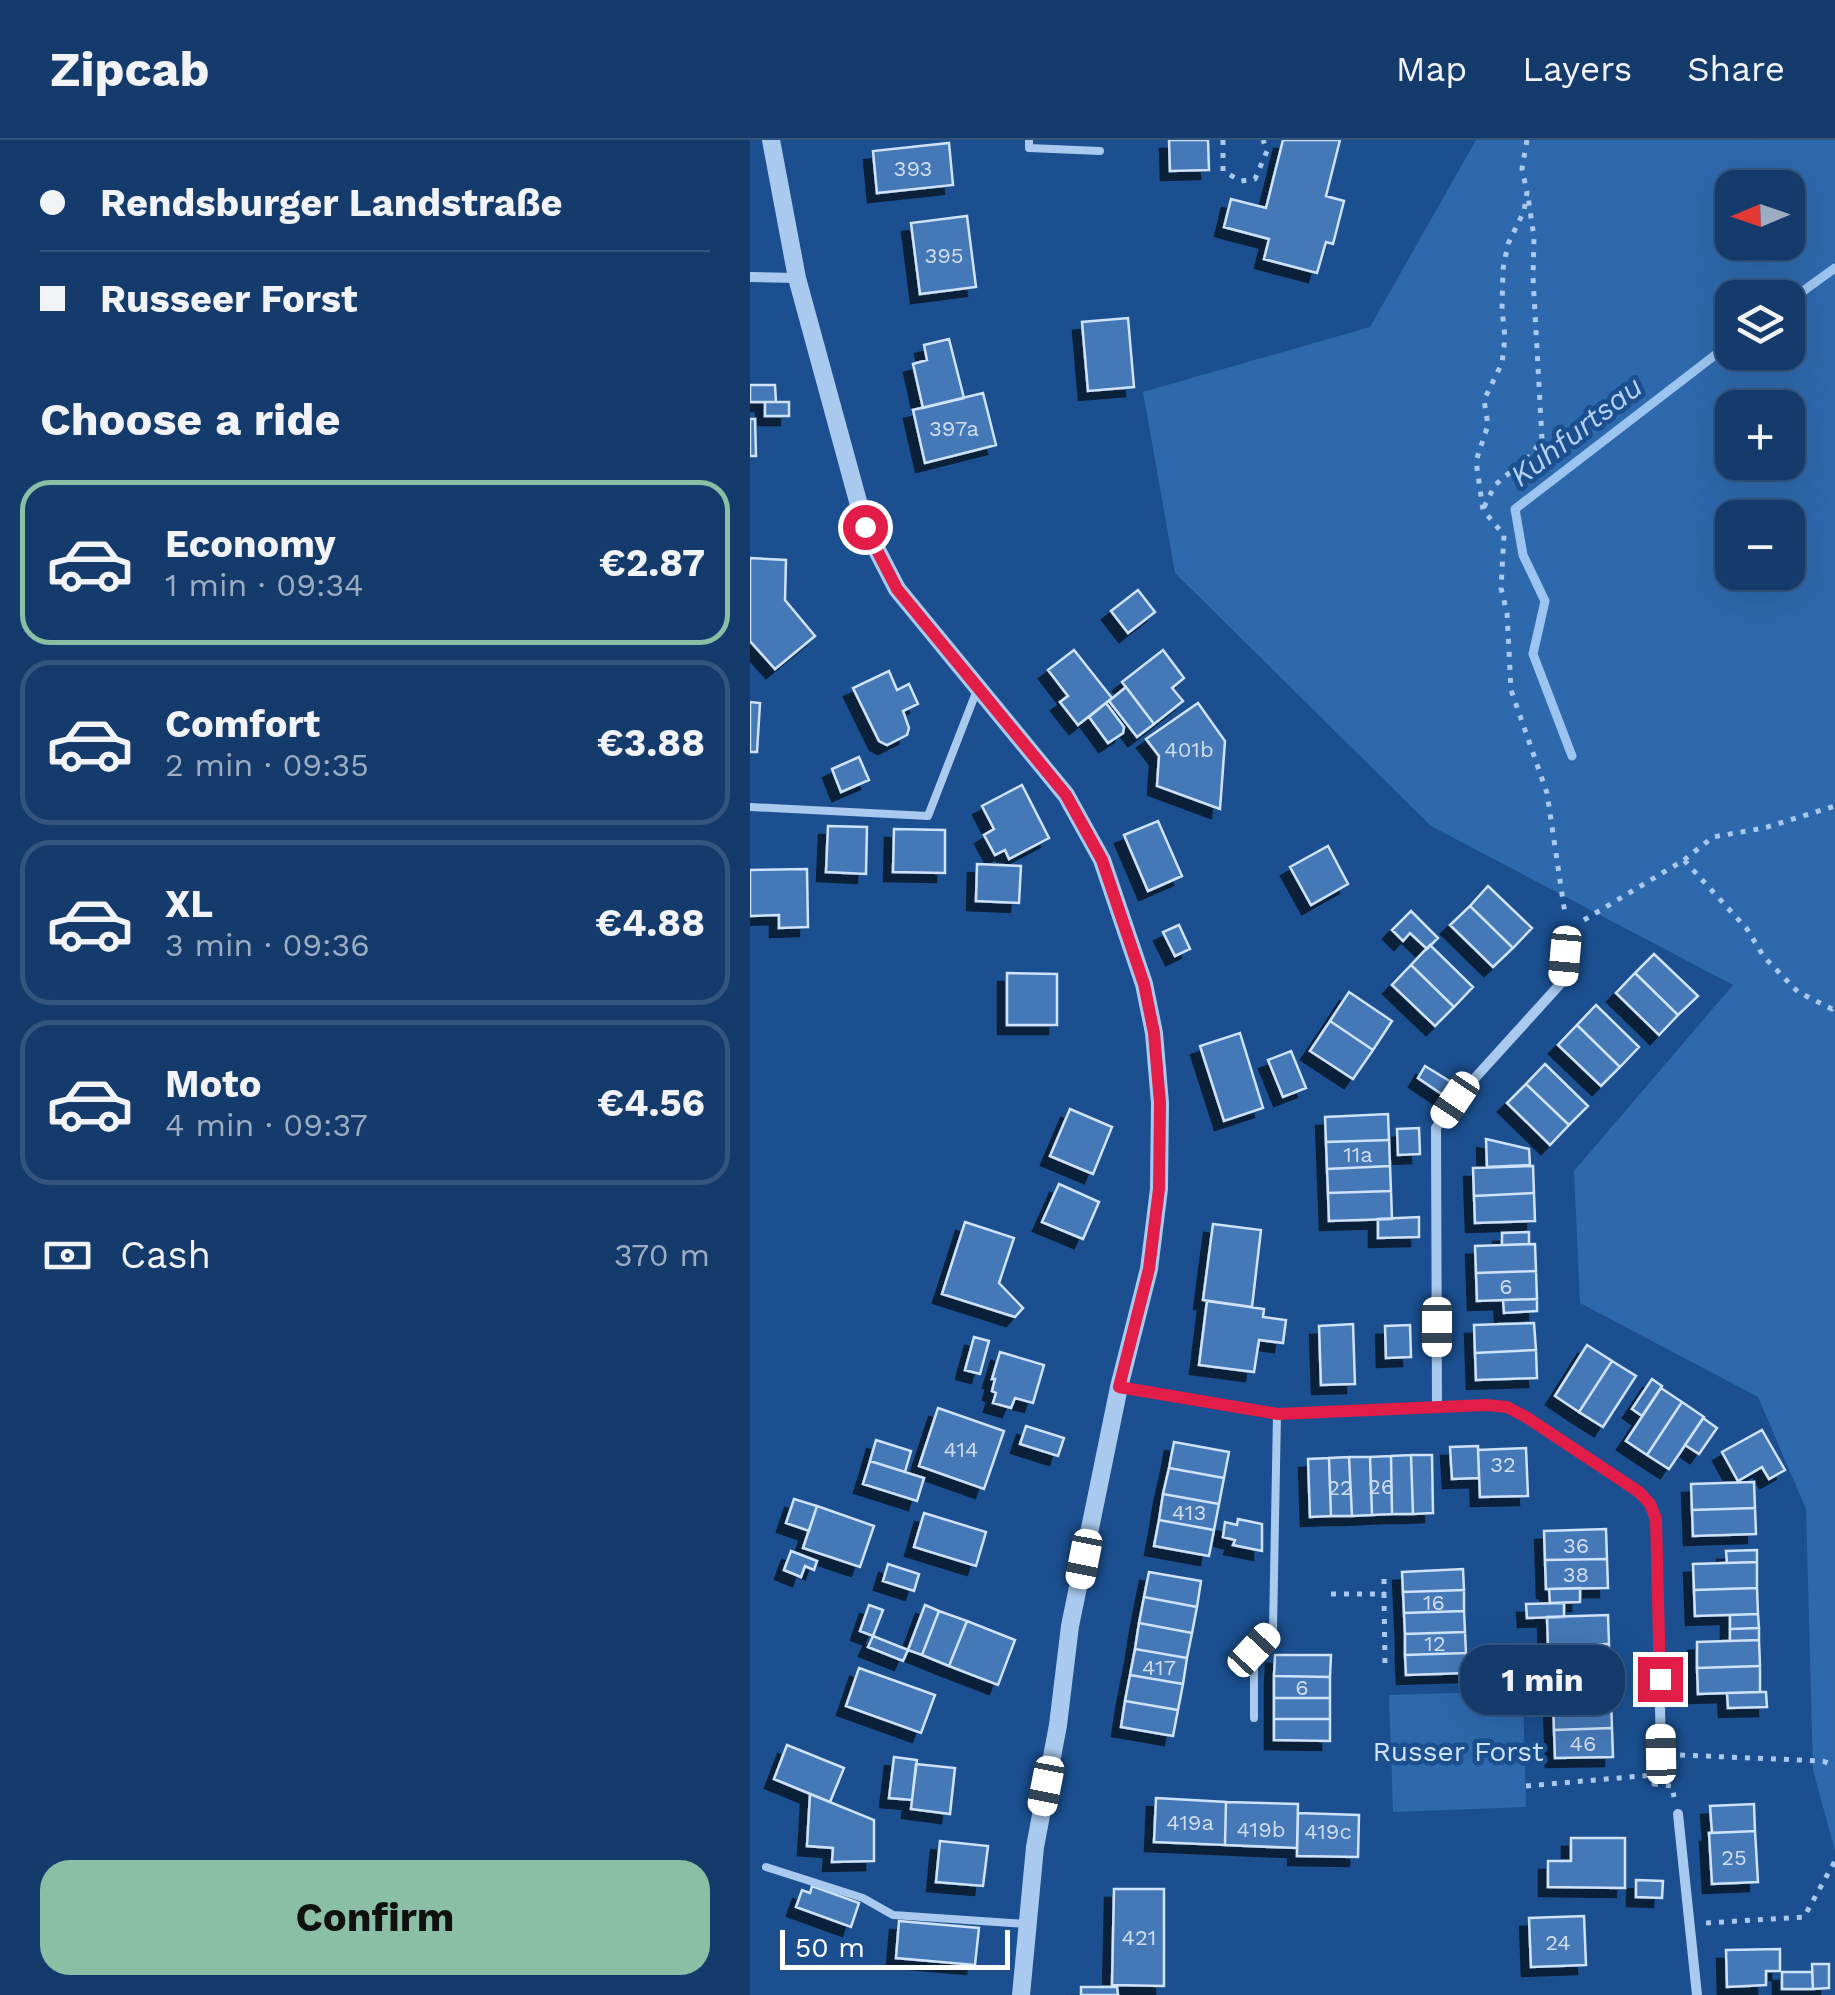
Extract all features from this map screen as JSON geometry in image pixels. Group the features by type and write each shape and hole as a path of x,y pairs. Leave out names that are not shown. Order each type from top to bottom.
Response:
{"street":[{"path":"772,140 798,278 865,527 897,589 1066,795 1102,860 1144,984 1154,1033 1160,1103 1159,1189 1149,1269 1119,1387 1070,1626 1058,1725 1035,1847 1020,1995"},
{"path":"750,277 798,278"},
{"path":"1437,1407 1436,1128 1455,1100 1563,981 1567,930"},
{"path":"1119,1387 1278,1414 1507,1407 1639,1492 1656,1519 1661,1754"},
{"path":"1678,1814 1697,1995"}],"lane":[{"path":"1029,140 1028,148 1100,151"},
{"path":"750,806 928,816 978,690"},
{"path":"1254,1718 1254,1650 1273,1630 1278,1414"},
{"path":"766,1867 863,1898 893,1914 1027,1924"}],"path":[{"path":"1223,140 1223,172 1241,181 1255,179 1267,151 1263,140"},
{"path":"1483,510 1494,486 1532,454 1542,438 1534,237 1522,168 1527,140"},
{"path":"1527,192 1503,269 1502,363 1484,400 1488,425 1476,461 1483,510 1504,535 1501,588 1507,612 1511,690 1547,793 1567,930 1684,860 1713,837 1764,828 1835,806"},
{"path":"1684,860 1747,929 1764,957 1798,992 1834,1007 1835,1020"},
{"path":"1384,1579 1384,1665"},
{"path":"1330,1594 1384,1594"},
{"path":"1678,1814 1672,1786 1654,1784 1653,1775 1661,1754 1823,1760 1835,1766"},
{"path":"1526,1786 1653,1775"},
{"path":"1690,1924 1804,1917 1835,1861"}],"green space":[{"path":"1476,140 1835,140 1835,1851 1813,1770 1806,1509 1758,1397 1580,1303 1574,1171 1733,985 1431,826 1175,573 1143,392 1370,327"},
{"name":"Russer Forst","path":"1523,1691 1526,1807 1393,1812 1389,1695"}],"building":[{"path":"1169,140 1208,140 1209,170 1170,171"},
{"path":"1283,140 1340,140 1326,196 1344,201 1333,244 1326,242 1317,273 1264,259 1269,239 1224,227 1231,199 1266,208"},
{"path":"949,143 953,185 877,193 873,151"},
{"path":"967,216 976,287 920,294 911,223"},
{"path":"1128,318 1134,387 1088,391 1082,322"},
{"path":"949,339 964,398 923,408 913,364 927,360 924,345"},
{"path":"750,385 775,385 776,402 750,402"},
{"path":"983,393 996,445 925,463 913,410"},
{"path":"765,402 789,402 789,416 765,416"},
{"path":"750,419 755,419 756,456 750,456"},
{"path":"750,558 786,560 785,600 815,636 775,669 750,641"},
{"path":"1138,590 1155,612 1128,633 1111,611"},
{"path":"1074,650 1112,698 1078,725 1060,702 1068,696 1048,670"},
{"path":"1163,650 1184,678 1172,688 1183,701 1154,724 1122,682"},
{"path":"889,671 897,690 909,684 918,704 903,711 909,728 907,735 887,745 879,741 853,688"},
{"path":"1126,687 1154,724 1137,737 1109,701"},
{"path":"750,702 760,703 757,752 750,752"},
{"path":"1106,703 1124,727 1123,733 1108,743 1089,717"},
{"path":"1198,703 1225,741 1220,809 1157,786 1159,756 1146,739"},
{"path":"859,757 869,780 841,792 832,769"},
{"path":"1022,785 1049,838 1009,859 1005,850 995,855 984,835 994,829 982,806"},
{"path":"1158,821 1182,876 1148,891 1124,835"},
{"path":"828,826 867,827 866,874 826,872"},
{"path":"894,829 945,830 945,873 893,872"},
{"path":"1328,846 1348,884 1311,905 1290,867"},
{"path":"977,864 1021,866 1019,903 976,901"},
{"path":"807,869 808,927 779,928 779,915 750,916 750,870"},
{"path":"1488,886 1532,928 1513,948 1470,906"},
{"path":"1470,906 1513,948 1493,967 1450,925"},
{"path":"1411,911 1438,938 1427,949 1410,933 1403,941 1392,930"},
{"path":"1179,925 1190,949 1175,956 1163,932"},
{"path":"1430,945 1473,987 1454,1007 1411,965"},
{"path":"1654,954 1698,996 1678,1015 1635,973"},
{"path":"1411,965 1454,1007 1435,1026 1392,985"},
{"path":"1007,973 1057,974 1057,1025 1007,1025"},
{"path":"1635,973 1678,1015 1659,1035 1616,993"},
{"path":"1349,992 1392,1021 1373,1050 1330,1021"},
{"path":"1596,1005 1639,1047 1620,1067 1577,1025"},
{"path":"1330,1021 1373,1050 1353,1079 1310,1051"},
{"path":"1577,1025 1620,1067 1601,1086 1558,1045"},
{"path":"1240,1033 1263,1108 1224,1121 1200,1046"},
{"path":"1291,1051 1306,1088 1283,1097 1268,1060"},
{"path":"1545,1064 1588,1106 1569,1125 1526,1084"},
{"path":"1425,1066 1451,1082 1443,1095 1418,1078"},
{"path":"1526,1084 1569,1125 1550,1145 1507,1103"},
{"path":"1070,1109 1112,1127 1093,1174 1050,1156"},
{"path":"1388,1114 1389,1140 1326,1142 1325,1117"},
{"path":"1419,1128 1420,1154 1398,1155 1397,1129"},
{"path":"1486,1139 1529,1149 1530,1165 1487,1167"},
{"path":"1389,1140 1390,1166 1327,1169 1326,1142"},
{"path":"1390,1166 1391,1191 1328,1193 1327,1169"},
{"path":"1533,1166 1534,1193 1474,1196 1473,1168"},
{"path":"1059,1184 1099,1202 1083,1239 1042,1222"},
{"path":"1391,1191 1392,1219 1329,1221 1328,1193"},
{"path":"1534,1193 1535,1221 1475,1223 1474,1196"},
{"path":"1419,1217 1419,1237 1378,1238 1378,1219"},
{"path":"965,1222 1014,1238 999,1283 1023,1308 1015,1317 942,1294"},
{"path":"1213,1224 1261,1230 1252,1307 1203,1300"},
{"path":"1529,1232 1529,1244 1502,1245 1502,1233"},
{"path":"1535,1244 1536,1271 1476,1273 1475,1246"},
{"path":"1536,1271 1537,1299 1477,1301 1476,1273"},
{"path":"1537,1299 1537,1311 1504,1313 1503,1300"},
{"path":"1207,1301 1264,1309 1263,1317 1286,1320 1283,1343 1259,1340 1254,1372 1199,1365"},
{"path":"1534,1323 1536,1350 1475,1353 1474,1325"},
{"path":"1353,1324 1355,1384 1321,1385 1319,1326"},
{"path":"1410,1325 1411,1357 1386,1358 1385,1326"},
{"path":"974,1337 989,1341 980,1374 965,1370"},
{"path":"1587,1345 1612,1361 1579,1412 1555,1396"},
{"path":"1536,1350 1537,1378 1476,1380 1475,1353"},
{"path":"1000,1352 1044,1365 1033,1403 1015,1398 1011,1408 993,1403 996,1393 992,1391 992,1379"},
{"path":"1612,1361 1636,1376 1603,1427 1579,1412"},
{"path":"1652,1379 1662,1386 1642,1416 1632,1409"},
{"path":"1661,1388 1682,1402 1647,1455 1626,1441"},
{"path":"1682,1402 1704,1417 1669,1469 1647,1455"},
{"path":"938,1408 1004,1431 984,1489 919,1466"},
{"path":"1703,1418 1717,1428 1699,1454 1685,1445"},
{"path":"1026,1426 1064,1438 1058,1456 1020,1444"},
{"path":"1762,1430 1785,1470 1769,1479 1762,1467 1738,1481 1722,1452"},
{"path":"876,1440 911,1451 905,1472 870,1461"},
{"path":"1174,1442 1229,1452 1224,1478 1169,1468"},
{"path":"1478,1446 1479,1478 1452,1479 1450,1447"},
{"path":"1526,1448 1528,1496 1480,1497 1478,1450"},
{"path":"1411,1455 1432,1455 1433,1513 1413,1514"},
{"path":"1411,1455 1413,1514 1392,1514 1391,1456"},
{"path":"1391,1456 1392,1514 1372,1515 1370,1457"},
{"path":"1349,1457 1352,1516 1331,1516 1329,1458"},
{"path":"1349,1457 1370,1457 1372,1515 1352,1516"},
{"path":"1329,1458 1331,1516 1310,1517 1308,1459"},
{"path":"870,1461 924,1478 917,1501 863,1484"},
{"path":"1169,1468 1224,1478 1219,1504 1163,1494"},
{"path":"1754,1482 1755,1508 1692,1510 1691,1484"},
{"path":"1163,1494 1219,1504 1214,1530 1159,1520"},
{"path":"794,1499 817,1506 809,1531 786,1523"},
{"path":"817,1506 874,1526 860,1567 803,1548"},
{"path":"1755,1508 1756,1534 1693,1536 1692,1510"},
{"path":"924,1513 986,1532 976,1566 914,1547"},
{"path":"1238,1519 1262,1524 1262,1551 1233,1545 1235,1540 1223,1537 1225,1522 1237,1525"},
{"path":"1159,1520 1214,1530 1209,1556 1154,1546"},
{"path":"1606,1529 1607,1559 1545,1560 1544,1531"},
{"path":"1757,1550 1757,1562 1727,1563 1726,1551"},
{"path":"791,1551 817,1561 814,1570 805,1566 801,1577 784,1570"},
{"path":"1607,1559 1608,1588 1546,1589 1545,1560"},
{"path":"1757,1562 1757,1588 1694,1590 1693,1564"},
{"path":"888,1564 919,1574 914,1591 883,1581"},
{"path":"1463,1569 1464,1590 1403,1592 1402,1572"},
{"path":"1149,1572 1201,1581 1197,1607 1144,1597"},
{"path":"1580,1588 1580,1602 1550,1603 1549,1589"},
{"path":"1757,1588 1758,1614 1695,1616 1694,1590"},
{"path":"1464,1590 1464,1611 1404,1613 1403,1592"},
{"path":"1144,1597 1197,1607 1192,1633 1139,1623"},
{"path":"1564,1603 1564,1617 1527,1618 1526,1604"},
{"path":"869,1605 883,1610 873,1636 860,1631"},
{"path":"925,1605 939,1611 922,1655 908,1650"},
{"path":"939,1611 967,1621 949,1666 922,1655"},
{"path":"1464,1611 1465,1632 1405,1634 1404,1613"},
{"path":"1758,1614 1759,1628 1730,1629 1730,1615"},
{"path":"1608,1615 1609,1644 1548,1646 1547,1617"},
{"path":"967,1621 1015,1640 998,1685 949,1666"},
{"path":"1139,1623 1192,1633 1187,1658 1135,1649"},
{"path":"1759,1628 1759,1640 1730,1641 1730,1629"},
{"path":"1465,1632 1466,1653 1405,1655 1405,1634"},
{"path":"873,1636 908,1650 903,1661 868,1647"},
{"path":"1759,1640 1760,1666 1697,1668 1697,1642"},
{"path":"1609,1644 1610,1673 1549,1674 1548,1646"},
{"path":"1135,1649 1187,1658 1183,1684 1130,1675"},
{"path":"1466,1653 1467,1673 1406,1675 1405,1655"},
{"path":"1275,1655 1331,1655 1330,1677 1274,1676"},
{"path":"1760,1666 1760,1692 1698,1694 1697,1668"},
{"path":"859,1668 935,1695 921,1733 846,1706"},
{"path":"1576,1673 1576,1687 1528,1688 1528,1675"},
{"path":"1130,1675 1183,1684 1178,1710 1125,1701"},
{"path":"1274,1676 1330,1677 1330,1698 1274,1698"},
{"path":"1553,1687 1553,1700 1528,1702 1528,1688"},
{"path":"1766,1692 1767,1707 1728,1708 1727,1693"},
{"path":"1274,1698 1330,1698 1330,1719 1274,1719"},
{"path":"1611,1699 1612,1728 1554,1730 1553,1700"},
{"path":"1125,1701 1178,1710 1173,1736 1121,1727"},
{"path":"1274,1719 1330,1719 1330,1741 1274,1740"},
{"path":"1612,1728 1613,1757 1555,1758 1554,1730"},
{"path":"787,1745 844,1768 830,1802 774,1779"},
{"path":"894,1757 917,1760 912,1800 889,1798"},
{"path":"916,1764 955,1768 950,1814 911,1809"},
{"path":"810,1794 874,1820 874,1861 832,1862 833,1848 807,1846"},
{"path":"1156,1798 1226,1802 1225,1845 1154,1842"},
{"path":"1226,1802 1298,1804 1297,1848 1225,1845"},
{"path":"1754,1804 1755,1831 1712,1833 1710,1806"},
{"path":"1298,1813 1359,1815 1358,1857 1297,1856"},
{"path":"1755,1831 1758,1882 1712,1884 1709,1833"},
{"path":"1571,1838 1625,1838 1625,1888 1548,1887 1548,1861 1571,1861"},
{"path":"940,1841 988,1846 983,1886 936,1882"},
{"path":"1636,1880 1663,1881 1662,1898 1636,1897"},
{"path":"812,1886 859,1903 851,1927 796,1907 802,1890 810,1893"},
{"path":"1114,1889 1164,1889 1164,1986 1112,1985"},
{"path":"1584,1916 1586,1965 1531,1967 1529,1918"},
{"path":"899,1921 979,1928 975,1965 896,1958"},
{"path":"1780,1949 1780,1971 1766,1971 1766,1985 1727,1987 1726,1950"},
{"path":"1812,1964 1829,1964 1829,1988 1813,1989"},
{"path":"1782,1972 1812,1972 1813,1989 1782,1989"},
{"path":"1081,1987 1117,1987 1118,1995 1081,1995"}],"waterway":[{"name":"Kuhfurtsau","path":"1805,290 1835,268"},
{"name":"Kuhfurtsau","path":"1572,756 1533,654 1545,601 1523,555 1515,509 1715,355"}],"route":[{"path":"865,527 897,589 1066,795 1102,860 1144,984 1154,1033 1160,1103 1159,1189 1149,1269 1119,1387 1278,1414 1486,1405 1507,1407 1526,1417 1639,1492 1650,1504 1656,1519 1660,1679"}]}
